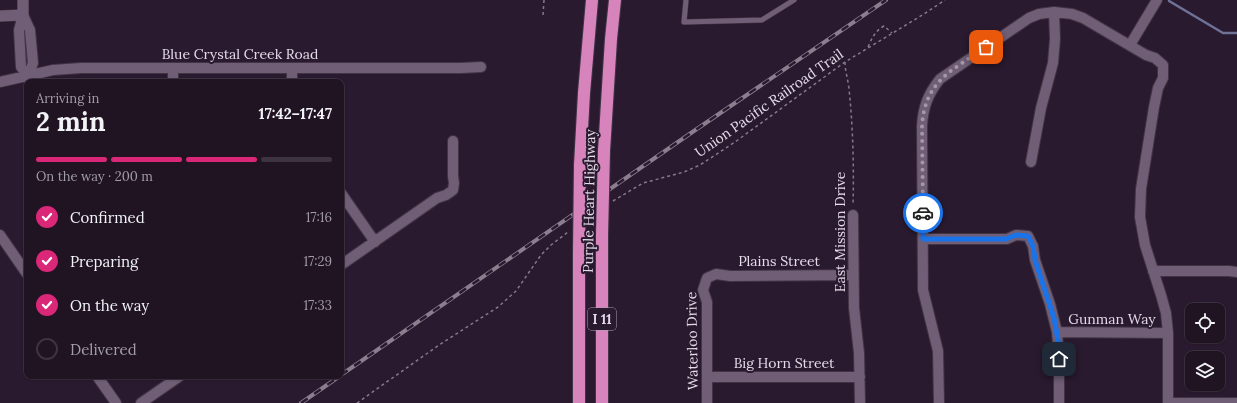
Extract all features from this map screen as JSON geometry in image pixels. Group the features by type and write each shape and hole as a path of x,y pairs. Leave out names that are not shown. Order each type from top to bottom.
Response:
{"highway":[{"name":"Purple Heart Highway","path":"579,403 580,165 584,92 592,0"},
{"name":"Purple Heart Highway","path":"602,403 602,235 604,151 615,0"}],"street":[{"path":"23,0 23,15 19,30 21,67 29,79"},
{"path":"1130,46 1157,0"},
{"path":"1031,162 1041,108 1053,63 1055,38 1054,12"},
{"path":"939,403 938,351 923,290 922,126 925,105 940,79 1020,23 1038,14 1054,12 1072,14 1083,18 1146,55 1155,58 1163,65 1162,78 1158,88 1151,123 1140,204 1142,231 1164,305 1168,333 1168,403 1237,403"},
{"path":"0,16 23,15"},
{"path":"23,15 30,30 33,63 29,79"},
{"name":"Blue Crystal Creek Road","path":"29,79 53,70 82,68 480,67"},
{"path":"173,68 173,79"},
{"path":"292,68 292,79"},
{"name":"Blue Crystal Creek Road","path":"0,82 24,80"},
{"path":"344,263 437,198 446,195 453,190 453,142"},
{"path":"344,197 375,242"},
{"name":"East Mission Drive","path":"853,215 854,308 859,353 860,403"},
{"path":"0,235 24,270"},
{"path":"923,239 1006,239 1016,235 1028,236 1033,246 1035,260 1050,304 1057,332 1059,359 1059,403"},
{"path":"1153,271 1237,272"},
{"name":"Plains Street","path":"707,278 716,274 730,276 854,275"},
{"name":"Waterloo Drive","path":"707,278 703,290 707,302 707,403"},
{"name":"Gunman Way","path":"1057,332 1168,333"},
{"name":"Big Horn Street","path":"707,377 860,377"},
{"path":"99,379 116,403"},
{"path":"141,403 176,379"}],"lane":[{"path":"686,0 684,22 762,20 794,0"},
{"path":"20,44 31,44"}],"path":[{"path":"542,15 544,0"},
{"name":"Union Pacific Railroad Trail","path":"612,202 643,183 684,172 700,165 735,142 845,62 945,0"},
{"path":"868,47 874,35 880,28 884,26 892,33"},
{"name":"East Mission Drive","path":"845,62 845,74 849,87 853,159 853,215"},
{"path":"357,403 439,345 498,307 516,291 541,255 568,232"}],"waterway":[{"path":"1169,1 1223,33 1237,33"}],"railway":[{"path":"344,373 886,0"},
{"path":"301,403 336,379"}],"way so far":[{"path":"923,213 922,126 925,105 940,79 986,47"}],"route":[{"path":"923,213 923,239 1006,239 1016,235 1028,236 1033,246 1035,260 1054,318 1059,346 1059,359"}]}
